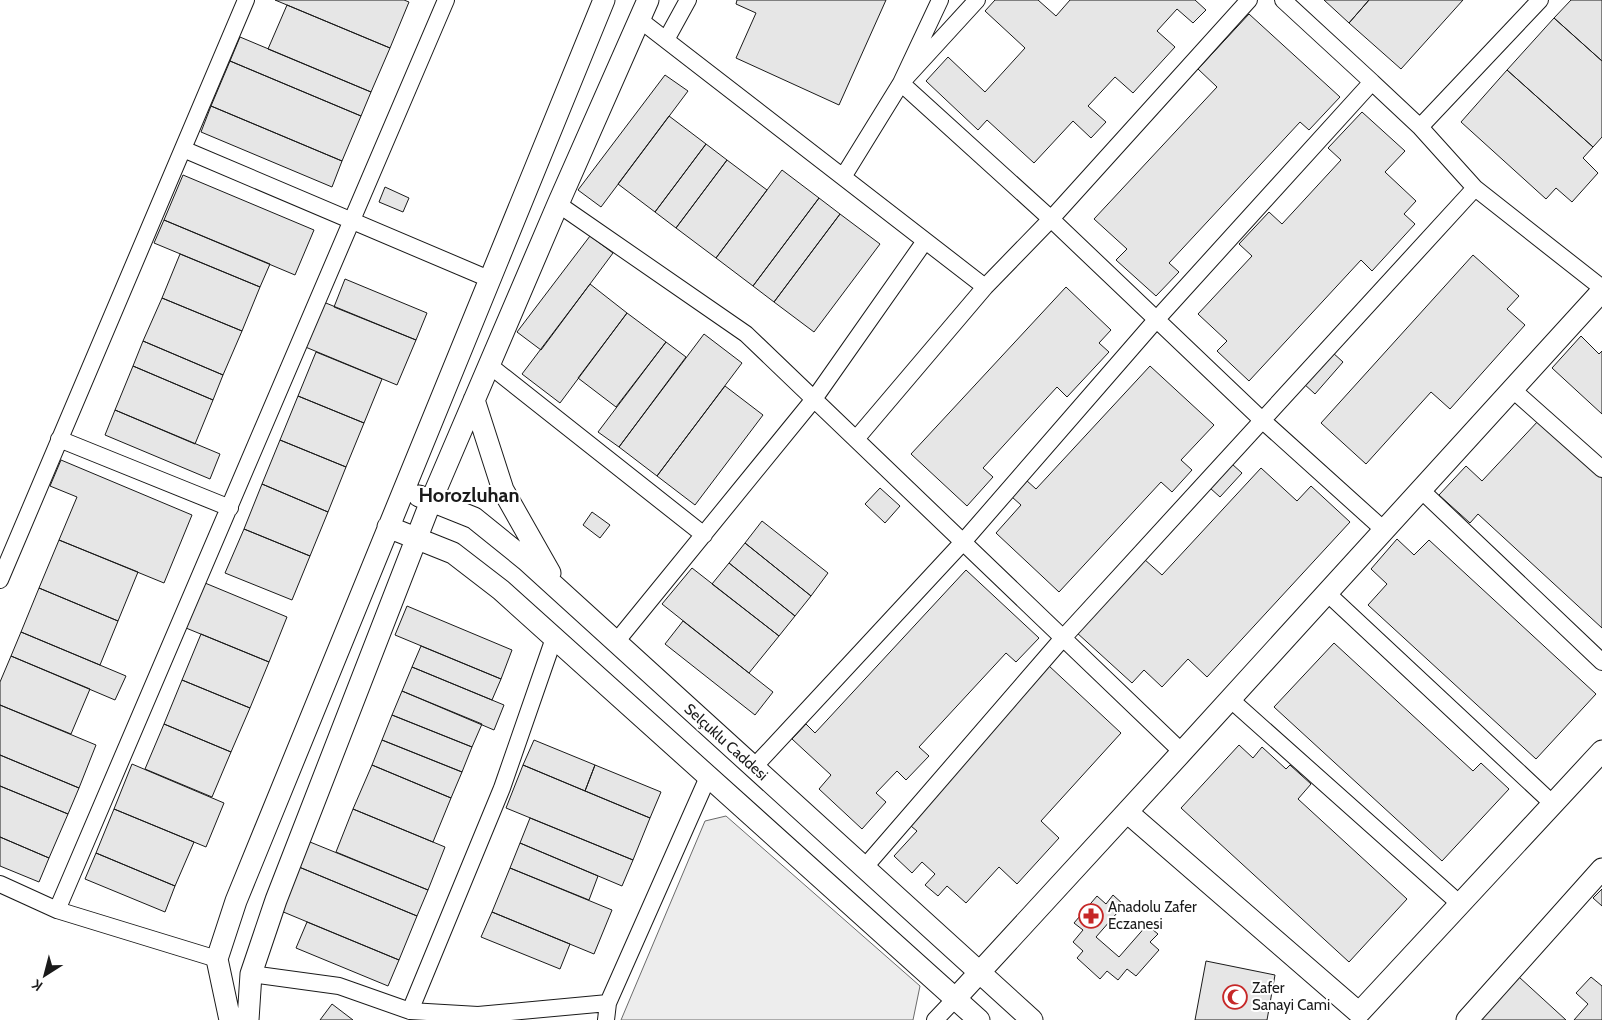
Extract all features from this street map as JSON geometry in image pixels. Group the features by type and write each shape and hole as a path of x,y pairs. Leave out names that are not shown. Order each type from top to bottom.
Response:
{"street":[{"path":"0,580 246,0"},
{"path":"58,910 446,0"},
{"path":"230,1020 217,959 236,901 604,0"},
{"path":"248,1020 251,974 276,900 431,501 558,204 648,0"},
{"path":"666,40 688,0"},
{"path":"843,177 901,83 940,0"},
{"path":"901,83 978,0"},
{"path":"856,439 985,287 1051,219 1248,0"},
{"path":"935,1020 1513,390 1602,289 1474,188 1420,127 1283,0"},
{"path":"1420,127 1540,0"},
{"path":"640,20 985,287"},
{"path":"754,767 963,542 1156,320 1372,82"},
{"path":"901,83 1051,219 1262,420 1384,530"},
{"path":"183,149 489,279"},
{"path":"864,868 1063,638 1474,188"},
{"path":"558,204 746,334 1182,752"},
{"path":"616,642 814,399 925,241"},
{"path":"489,365 704,535"},
{"path":"1513,390 1602,469"},
{"path":"474,400 503,490 560,590"},
{"path":"59,439 230,508"},
{"name":"Selçuklu Caddesi","path":"404,490 474,518 526,560 1032,1020"},
{"path":"1420,490 1602,662"},
{"path":"388,527 453,553 501,590 979,1020"},
{"path":"1327,593 1553,804"},
{"path":"410,1011 502,788 554,638"},
{"path":"1230,699 1460,904"},
{"path":"1127,812 1362,1017 1460,904 1602,751"},
{"path":"606,1020 608,1003 708,777"},
{"path":"1466,1020 1602,869"},
{"path":"0,884 58,910 217,959"},
{"path":"251,974 339,986 410,1011 478,1015 608,1003"}],"shaded area":[{"path":"726,816 920,986 913,1020 621,1020 705,821"}],"building":[{"path":"275,0 404,0 409,2 390,48"},
{"path":"737,0 886,0 839,105 736,58 756,13 736,4"},
{"path":"995,0 1038,0 1056,16 1070,0 1195,0 1206,10 1193,23 1177,9 1157,31 1175,47 1133,93 1115,77 1088,106 1106,122 1091,138 1073,121 1034,163 987,120 978,130 926,81 948,57 985,92 1025,48 985,11"},
{"path":"1324,0 1369,0 1349,23"},
{"path":"1369,0 1463,0 1401,69 1349,23"},
{"path":"1571,0 1602,0 1602,61 1554,18"},
{"path":"287,5 390,48 371,92 268,49"},
{"path":"1249,14 1340,97 1309,130 1300,122 1169,263 1179,272 1156,296 1116,260 1127,249 1094,219 1217,87 1198,69"},
{"path":"1554,18 1602,61 1602,137 1593,147 1507,70"},
{"path":"240,37 371,92 361,116 230,61"},
{"path":"230,61 361,116 342,161 211,106"},
{"path":"1507,70 1593,147 1583,158 1598,173 1572,202 1556,188 1546,199 1461,122"},
{"path":"665,75 688,91 601,207 578,190"},
{"path":"211,106 342,161 332,187 201,132"},
{"path":"1362,112 1405,151 1385,172 1416,201 1404,214 1415,224 1372,271 1361,260 1249,381 1217,351 1227,341 1198,314 1252,256 1239,244 1269,212 1282,224 1341,160 1328,148"},
{"path":"669,116 706,144 655,212 618,184"},
{"path":"706,144 727,160 676,228 655,212"},
{"path":"727,160 767,190 716,258 676,228"},
{"path":"782,170 819,198 753,286 716,258"},
{"path":"183,175 314,230 295,275 164,220"},
{"path":"385,187 409,198 403,212 379,202"},
{"path":"819,198 840,214 774,302 753,286"},
{"path":"840,214 880,244 814,332 774,302"},
{"path":"164,220 270,264 260,287 154,243"},
{"path":"590,236 613,253 541,350 517,332"},
{"path":"180,254 260,287 242,331 162,298"},
{"path":"1473,255 1519,296 1507,309 1525,325 1450,409 1431,392 1366,464 1321,423"},
{"path":"345,279 427,313 416,340 334,307"},
{"path":"590,284 627,313 560,403 522,374"},
{"path":"1066,287 1111,330 1099,343 1109,352 1067,397 1057,387 983,468 993,477 967,506 911,454"},
{"path":"162,298 242,331 223,375 143,341"},
{"path":"321,301 416,340 397,385 303,346"},
{"path":"627,313 666,342 616,407 578,378"},
{"path":"704,334 742,363 657,476 619,447"},
{"path":"1581,336 1599,354 1602,351 1602,414 1552,368"},
{"path":"143,341 223,375 213,400 133,366"},
{"path":"666,342 686,357 619,447 598,432"},
{"path":"316,352 382,379 364,423 298,396"},
{"path":"1332,352 1343,362 1315,394 1303,383"},
{"path":"133,366 213,400 195,444 115,410"},
{"path":"1150,366 1214,425 1181,460 1192,470 1172,492 1161,482 1059,592 996,533 1021,505 1012,497 1026,480 1036,489"},
{"path":"725,386 763,415 695,505 657,476"},
{"path":"298,396 364,423 346,467 280,440"},
{"path":"115,410 220,454 210,479 105,435"},
{"path":"1539,420 1602,478 1602,628 1478,514 1470,523 1439,495 1466,466 1482,481"},
{"path":"280,440 346,467 328,512 262,484"},
{"path":"61,460 192,515 164,583 59,540 77,497 50,486"},
{"path":"1232,464 1242,473 1220,497 1210,488"},
{"path":"1261,468 1297,501 1311,486 1350,522 1207,677 1188,659 1162,687 1144,670 1132,683 1076,632 1144,559 1162,575"},
{"path":"262,484 328,512 310,556 244,529"},
{"path":"880,488 900,506 885,523 865,504"},
{"path":"592,512 610,525 600,538 583,525"},
{"path":"762,521 828,573 811,596 745,543"},
{"path":"244,529 310,556 292,600 225,573"},
{"path":"1397,539 1414,555 1429,540 1596,694 1536,759 1368,605 1387,584 1371,569"},
{"path":"59,540 138,572 118,621 39,588"},
{"path":"745,543 811,596 795,616 729,563"},
{"path":"729,563 795,616 779,636 712,584"},
{"path":"692,568 779,636 749,673 662,604"},
{"path":"966,570 1039,638 1016,662 1006,653 919,747 929,756 906,780 897,771 876,793 886,802 862,829 819,789 831,775 792,739 806,724 815,733"},
{"path":"205,583 287,617 269,662 186,628"},
{"path":"39,588 118,621 100,665 21,632"},
{"path":"407,606 512,650 501,679 395,635"},
{"path":"683,621 773,692 755,715 665,644"},
{"path":"21,632 126,676 115,700 11,656"},
{"path":"201,634 269,662 250,708 182,680"},
{"path":"1334,643 1473,771 1481,763 1509,789 1442,861 1274,707"},
{"path":"421,646 501,679 492,700 412,667"},
{"path":"11,656 90,689 71,734 0,705 0,682"},
{"path":"1048,665 1121,733 1041,821 1059,838 1017,884 999,867 966,903 947,886 938,896 925,885 935,874 922,862 912,873 894,856 917,831 906,822"},
{"path":"412,667 504,705 494,730 402,691"},
{"path":"182,680 250,708 231,752 164,724"},
{"path":"402,691 482,724 472,747 392,715"},
{"path":"0,705 96,745 79,788 0,755"},
{"path":"392,715 472,747 462,772 382,740"},
{"path":"164,724 231,752 212,797 145,769"},
{"path":"382,740 462,772 451,798 372,765"},
{"path":"534,740 595,765 585,791 523,765"},
{"path":"1239,745 1253,758 1262,747 1286,769 1290,765 1311,784 1298,799 1407,899 1349,962 1181,808"},
{"path":"0,755 79,788 68,814 0,786"},
{"path":"132,764 224,803 206,847 114,809"},
{"path":"372,765 451,798 433,842 353,809"},
{"path":"523,765 650,818 633,860 506,808"},
{"path":"595,765 661,792 650,818 585,791"},
{"path":"0,786 68,814 49,858 0,837"},
{"path":"114,809 194,842 175,886 96,853"},
{"path":"353,809 445,847 428,890 336,852"},
{"path":"530,818 633,860 622,886 520,843"},
{"path":"0,837 49,858 39,882 0,866"},
{"path":"310,842 428,890 417,916 299,867"},
{"path":"520,843 598,876 589,900 510,868"},
{"path":"96,853 175,886 165,912 85,879"},
{"path":"299,867 417,916 399,960 281,911"},
{"path":"510,868 612,910 594,954 492,912"},
{"path":"1602,889 1602,906 1593,898"},
{"path":"1113,895 1124,905 1096,937 1119,957 1147,925 1158,934 1150,942 1159,950 1136,976 1127,969 1118,980 1107,971 1100,979 1077,958 1083,951 1073,942 1083,930 1074,923 1097,896 1106,904"},
{"path":"492,912 570,944 560,969 481,937"},
{"path":"307,922 399,960 388,986 296,948"},
{"name":"Zafer Sanayi Cami","path":"1206,961 1275,975 1267,1020 1195,1020"},
{"path":"1519,977 1566,1020 1479,1020"},
{"path":"1591,977 1602,986 1602,1020 1574,1020 1588,1004 1576,993"},
{"path":"332,1004 353,1020 320,1020"}],"place":[{"name":"Anadolu Zafer Eczanesi","path":"1091,916"},
{"name":"Zafer Sanayi Cami","path":"1235,997"}],"district":[{"name":"Horozluhan","path":"469,495"}]}
